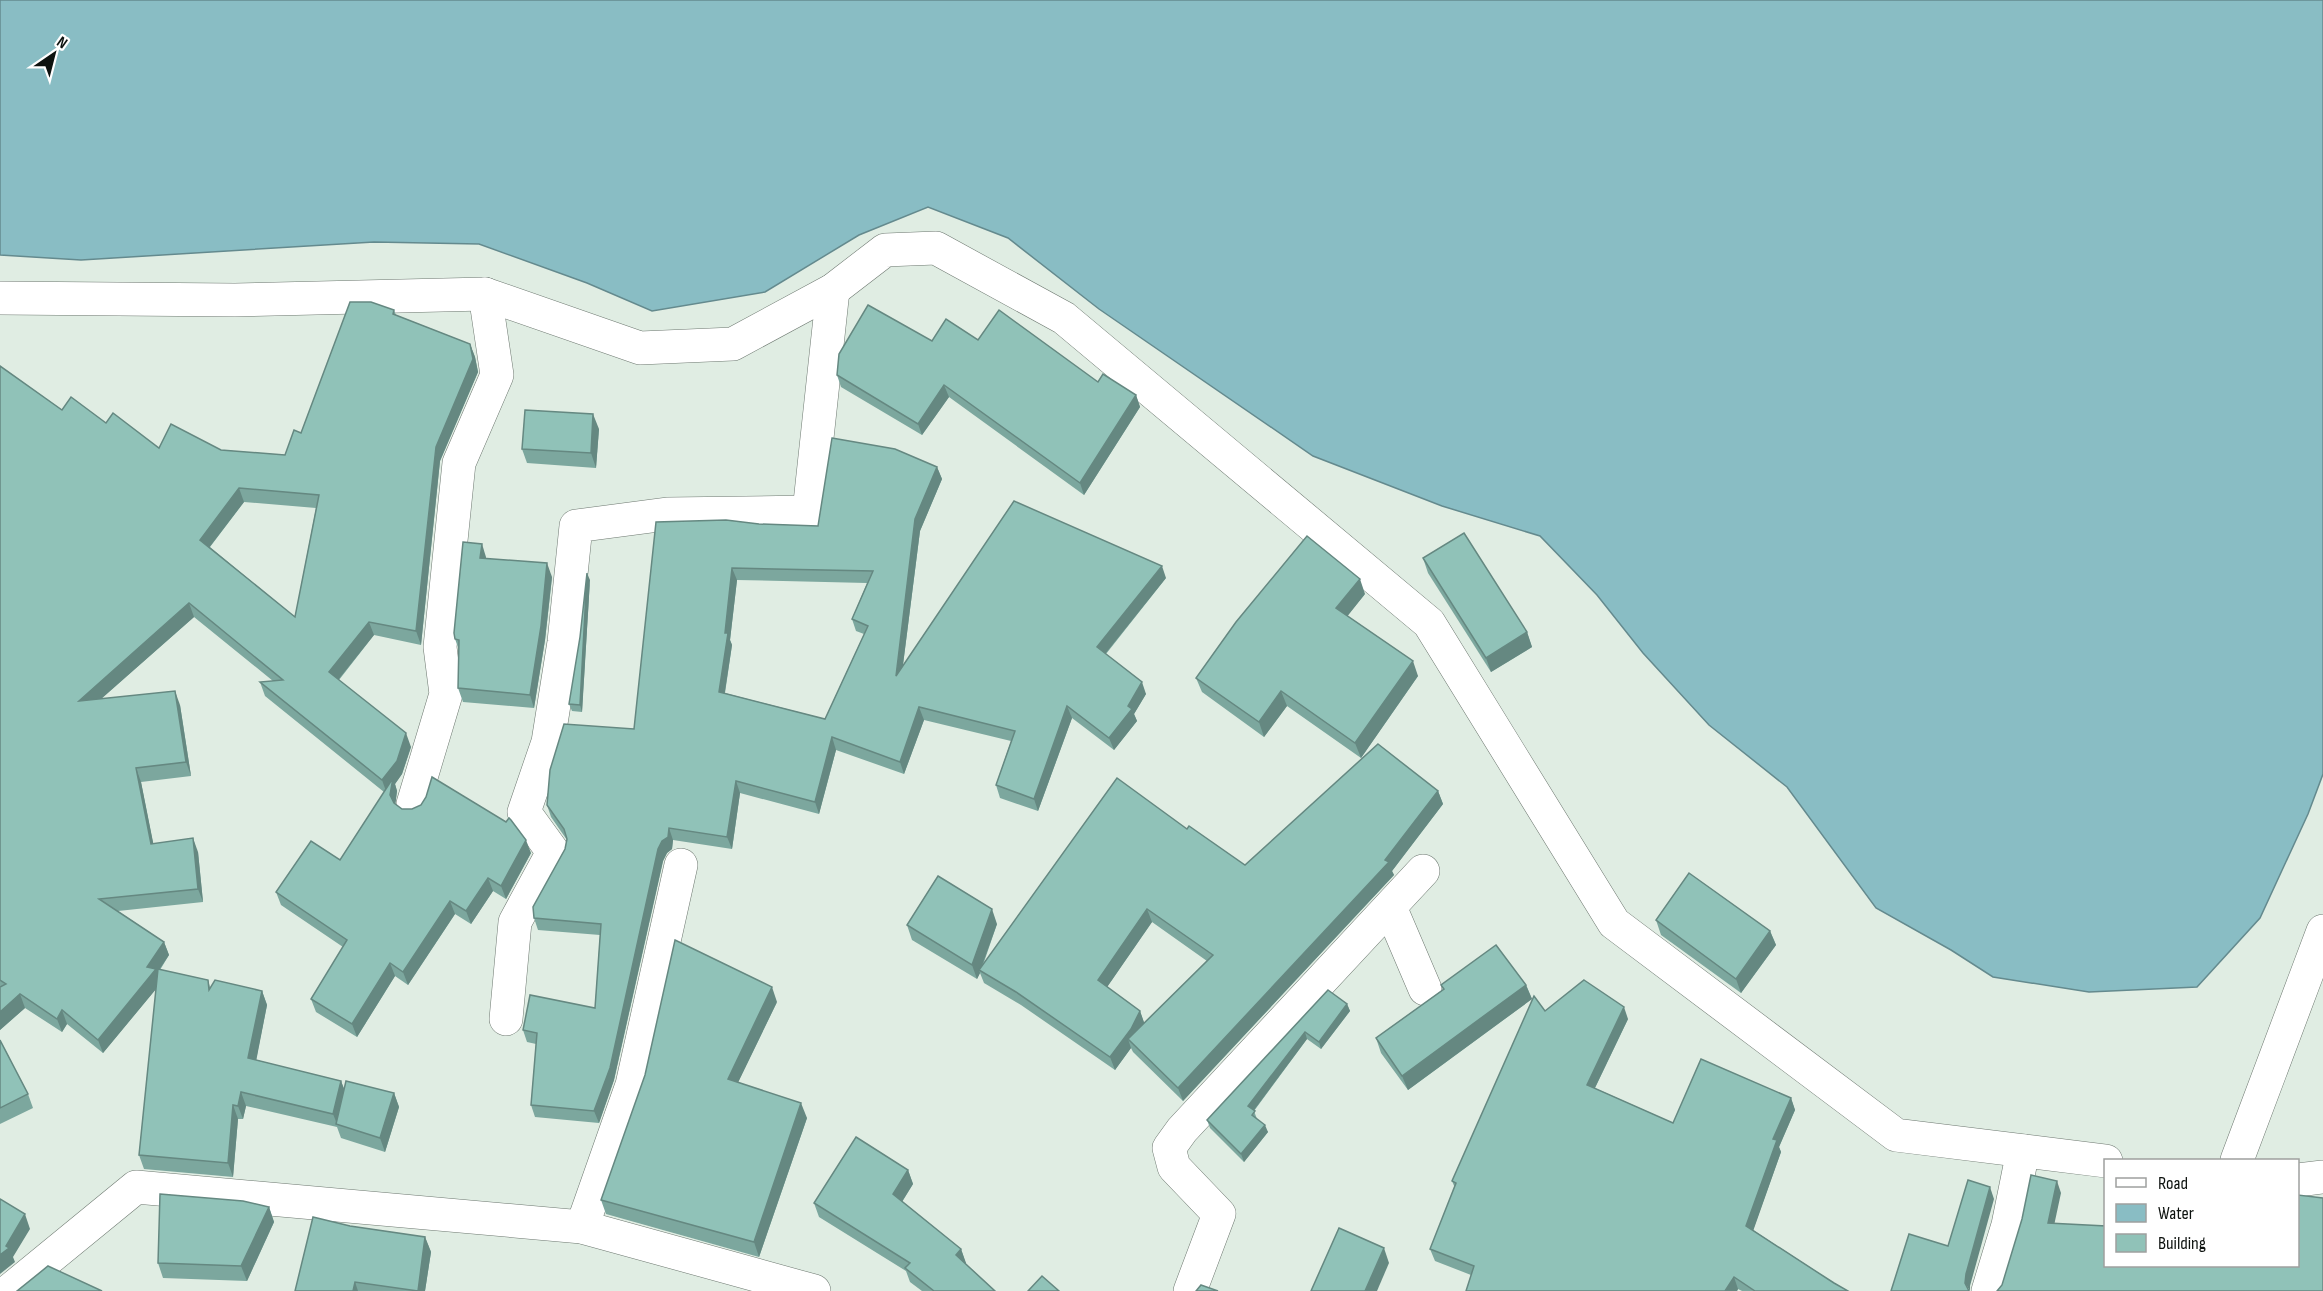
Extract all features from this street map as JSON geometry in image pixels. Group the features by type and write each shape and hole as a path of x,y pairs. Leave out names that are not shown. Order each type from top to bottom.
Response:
{"street":[{"path":"0,298 236,300 484,294 640,348 733,344 833,290 885,250 936,248 1064,318 1429,623 1614,923 1896,1135 2104,1161"},
{"path":"506,1019 515,922 553,852 524,812 548,742 564,642 576,526 667,514 809,513 833,290"},
{"path":"413,804 446,694 440,646 459,463 497,375 484,294"},
{"path":"582,1227 632,1085 681,865"},
{"path":"1190,1291 1219,1214 1174,1167 1169,1148 1182,1130 1424,871"},
{"path":"1390,907 1425,989"},
{"path":"2238,1159 2323,931"},
{"path":"1988,1291 2008,1225 2023,1151"},
{"path":"2299,1180 2323,1177"},
{"path":"9,1291 136,1187 582,1227 814,1291"}],"water":[{"path":"0,0 2323,0 2323,774 2308,814 2260,918 2197,987 2089,992 1993,977 1951,950 1876,908 1787,787 1709,725 1643,653 1597,595 1540,536 1442,506 1313,456 1099,309 1008,238 928,207 859,235 765,292 652,311 587,283 479,244 374,242 81,260 0,255"}],"building":[{"path":"350,302 371,302 394,310 393,314 470,344 473,359 436,447 416,631 369,622 329,672 406,733 397,761 382,780 260,682 283,680 189,603 79,701 175,691 186,762 136,768 151,844 193,838 198,889 99,899 164,942 147,967 156,969 98,1040 62,1010 57,1019 20,994 0,1012 0,987 6,984 0,980 0,366 62,410 71,397 106,423 113,413 159,448 171,424 221,450 285,455 294,430 301,433","holes":["239,488 319,495 295,617 200,540"]},
{"path":"868,305 932,341 946,319 978,340 999,310 1098,382 1103,374 1136,395 1080,483 944,385 918,424 837,375 839,354"},
{"path":"525,410 593,414 591,453 522,449"},
{"path":"832,438 895,449 937,467 915,519 896,676 1014,501 1162,566 1097,647 1142,682 1128,706 1132,709 1109,738 1067,706 1034,799 996,785 1015,731 919,707 900,762 832,737 815,802 736,781 727,837 669,828 668,837 662,841 658,849 610,1068 594,1111 531,1105 537,1033 523,1030 530,995 595,1008 601,924 534,918 533,907 565,849 567,839 564,829 547,805 550,770 564,724 634,729 656,522 726,520 759,524 818,526","holes":["732,568 873,571 852,619 868,626 825,719 719,692 728,633 725,633"]},
{"path":"1464,533 1527,632 1486,658 1423,558"},
{"path":"1307,536 1360,579 1336,608 1413,661 1355,743 1281,691 1259,722 1196,678 1236,622"},
{"path":"463,542 482,544 480,558 547,563 541,626 530,695 458,688 459,640 455,639 454,633"},
{"path":"587,573 580,705 569,704 580,637"},
{"path":"1378,744 1438,791 1385,860 1389,862 1178,1088 1128,1039 1213,955 1147,909 1098,980 1140,1011 1131,1029 1110,1057 1016,992 979,970 1117,778 1187,829 1189,826 1245,865"},
{"path":"432,777 506,822 509,818 526,840 501,886 488,878 466,911 450,901 403,972 390,963 352,1024 311,999 347,940 276,892 311,841 340,860 393,778 390,795 394,803 402,809 412,809 421,805 426,797"},
{"path":"1689,873 1770,931 1736,979 1656,920"},
{"path":"938,876 992,909 972,965 907,925"},
{"path":"675,940 772,987 728,1079 801,1103 754,1242 601,1200 645,1075"},
{"path":"1496,945 1526,985 1402,1076 1376,1038 1444,989 1441,985"},
{"path":"158,969 208,980 209,990 215,980 262,991 248,1058 341,1081 333,1114 241,1092 238,1106 233,1105 228,1163 139,1155"},
{"path":"1584,980 1624,1007 1587,1085 1673,1123 1701,1059 1791,1098 1773,1139 1777,1140 1746,1226 1848,1291 1755,1291 1734,1277 1725,1291 1466,1291 1474,1266 1430,1249 1456,1183 1452,1181 1534,996 1545,1011"},
{"path":"1328,990 1347,1004 1319,1042 1305,1032 1248,1106 1255,1111 1252,1115 1265,1125 1241,1154 1207,1120"},
{"path":"0,1040 28,1094 0,1108"},
{"path":"346,1081 394,1093 380,1138 336,1124"},
{"path":"856,1137 908,1170 893,1194 961,1249 956,1255 995,1291 934,1291 905,1268 910,1263 814,1203"},
{"path":"2031,1175 2057,1181 2048,1223 2104,1226 2104,1267 2299,1267 2299,1195 2323,1198 2323,1291 1997,1291 2002,1285 2022,1219"},
{"path":"1968,1180 1990,1187 1966,1274 1965,1283 1969,1291 1891,1291 1909,1234 1948,1246"},
{"path":"160,1194 243,1201 269,1207 241,1266 158,1263"},
{"path":"0,1199 25,1214 6,1246 9,1248 0,1255"},
{"path":"313,1217 350,1226 425,1237 418,1291 355,1282 353,1291 295,1291"},
{"path":"1339,1228 1384,1248 1365,1291 1311,1291"},
{"path":"48,1266 102,1291 17,1291"},
{"path":"1042,1276 1059,1291 1028,1291"},
{"path":"1201,1285 1218,1291 1196,1291"}]}
